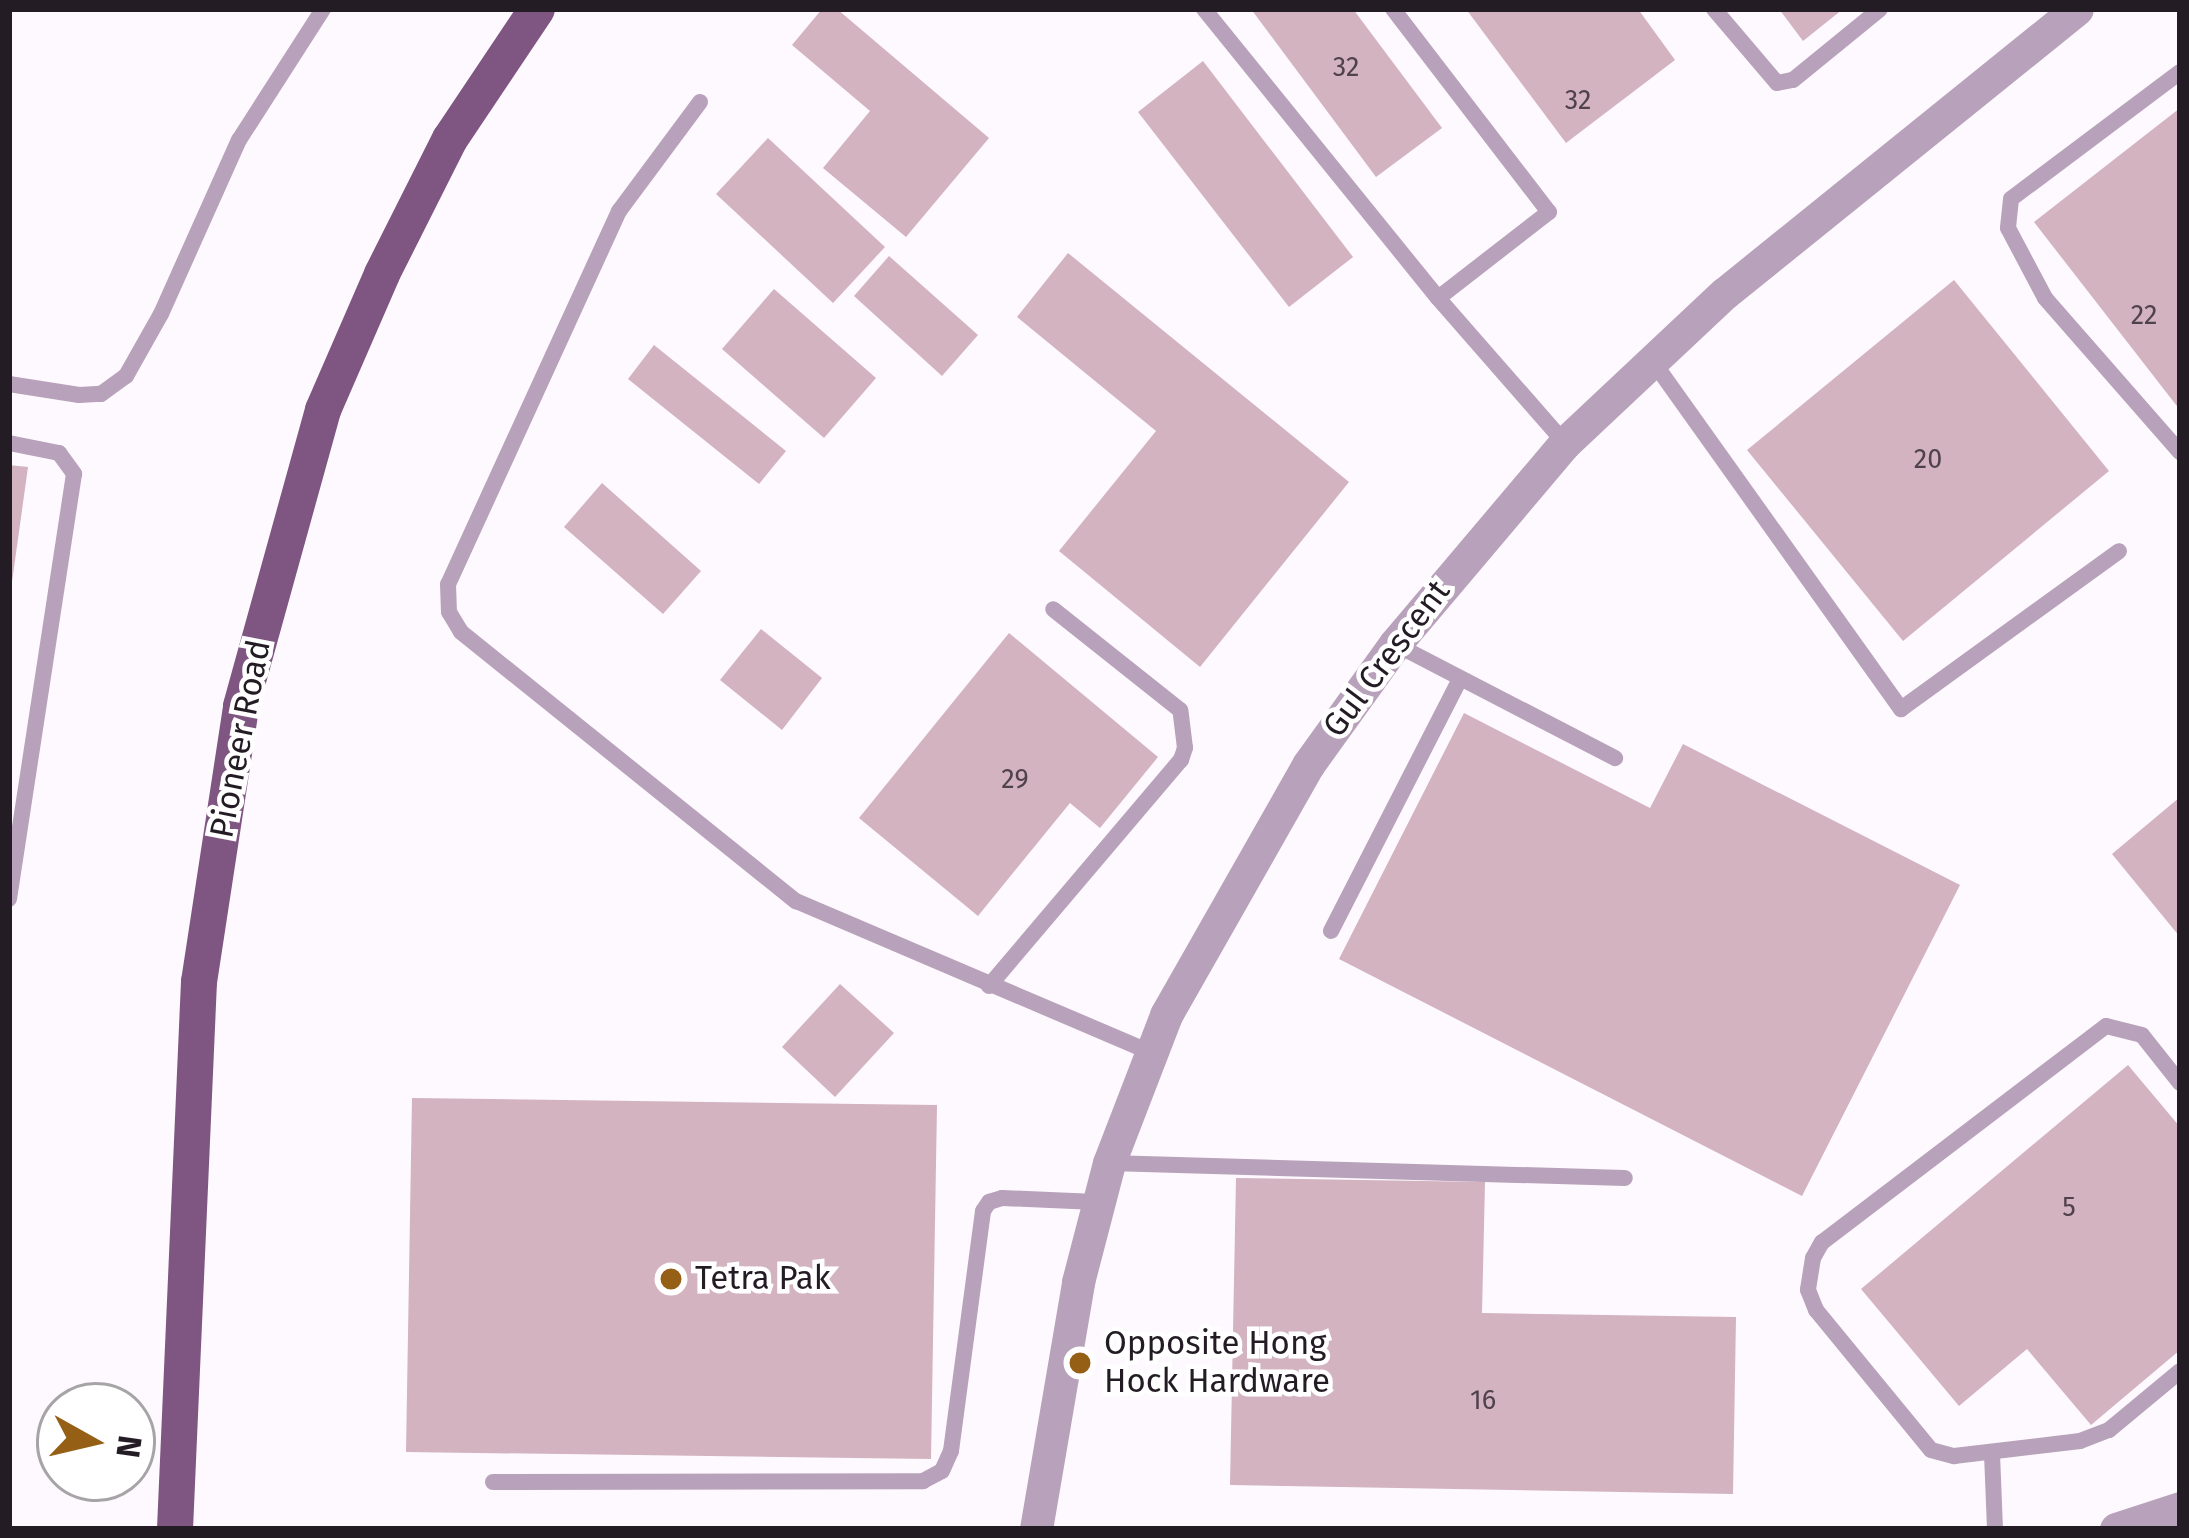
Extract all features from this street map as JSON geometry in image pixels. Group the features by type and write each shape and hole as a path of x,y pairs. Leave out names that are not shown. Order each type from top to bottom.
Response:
{"main road":[{"name":"Pioneer Road","path":"175,1529 199,982 241,706 323,410 382,274 450,139 537,9"}],"street":[{"name":"Gul Crescent","path":"1036,1529 1096,1202 1109,1163 1166,1015 1309,764 1394,644 1565,443 1725,293 2077,9"},
{"path":"2116,1529 2180,1508"}],"lane":[{"path":"9,384 101,394 126,376 160,314 238,140 323,9"},
{"path":"1204,9 1438,298 1565,443"},
{"path":"1393,9 1549,212 1438,298"},
{"path":"1714,9 1777,83 1793,80 1880,9"},
{"path":"2180,72 2011,199 2008,229 2045,298 2180,452"},
{"path":"700,102 619,211 448,584 449,612 461,632 796,901 1150,1052"},
{"path":"1652,360 1901,709 2119,550"},
{"path":"9,443 59,453 74,474 9,899"},
{"path":"989,986 1181,760 1185,748 1180,710 1053,609"},
{"path":"1394,644 1615,758"},
{"path":"1331,931 1459,681"},
{"path":"2180,1083 2142,1035 2106,1026 1822,1242 1813,1258 1808,1290 1816,1310 1931,1450 1993,1454 2080,1442 2109,1430 2180,1371"},
{"path":"1109,1163 1625,1178"},
{"path":"494,1482 923,1481 942,1471 951,1451 983,1211 989,1202 1002,1198 1096,1202"},
{"path":"1993,1454 1995,1529"}],"building":[{"path":"822,9 837,9 989,138 906,237 823,168 870,111 792,45"},
{"path":"1251,9 1353,9 1442,128 1376,177"},
{"path":"1466,9 1638,9 1675,60 1566,143"},
{"path":"1779,9 1843,9 1803,41"},
{"path":"1203,61 1353,257 1289,307 1138,112"},
{"path":"2180,108 2180,410 2034,222"},
{"path":"768,138 885,247 833,303 716,194"},
{"path":"1068,253 1349,482 1200,667 1059,551 1156,431 1017,317"},
{"path":"889,256 978,335 942,376 854,296"},
{"path":"1954,280 2109,471 1903,641 1747,450"},
{"path":"774,289 876,378 824,438 722,349"},
{"path":"654,345 786,451 759,484 628,379"},
{"path":"9,465 28,467 12,582 9,582"},
{"path":"602,483 701,571 663,614 564,527"},
{"path":"761,629 822,678 782,730 720,680"},
{"path":"1009,633 1158,757 1100,828 1070,803 978,916 859,818"},
{"path":"1464,713 1650,808 1683,744 1960,885 1802,1196 1339,959"},
{"path":"2180,797 2180,937 2112,854"},
{"path":"840,984 894,1033 835,1097 782,1047"},
{"path":"2128,1065 2180,1127 2180,1350 2091,1425 2027,1349 1959,1406 1861,1289"},
{"name":"Tetra Pak","path":"412,1098 937,1105 931,1459 406,1452"},
{"path":"1236,1178 1485,1182 1482,1313 1736,1317 1733,1494 1230,1485"}],"place":[{"name":"Tetra Pak","path":"671,1279"},
{"name":"Opposite Hong Hock Hardware","path":"1080,1363"}]}
